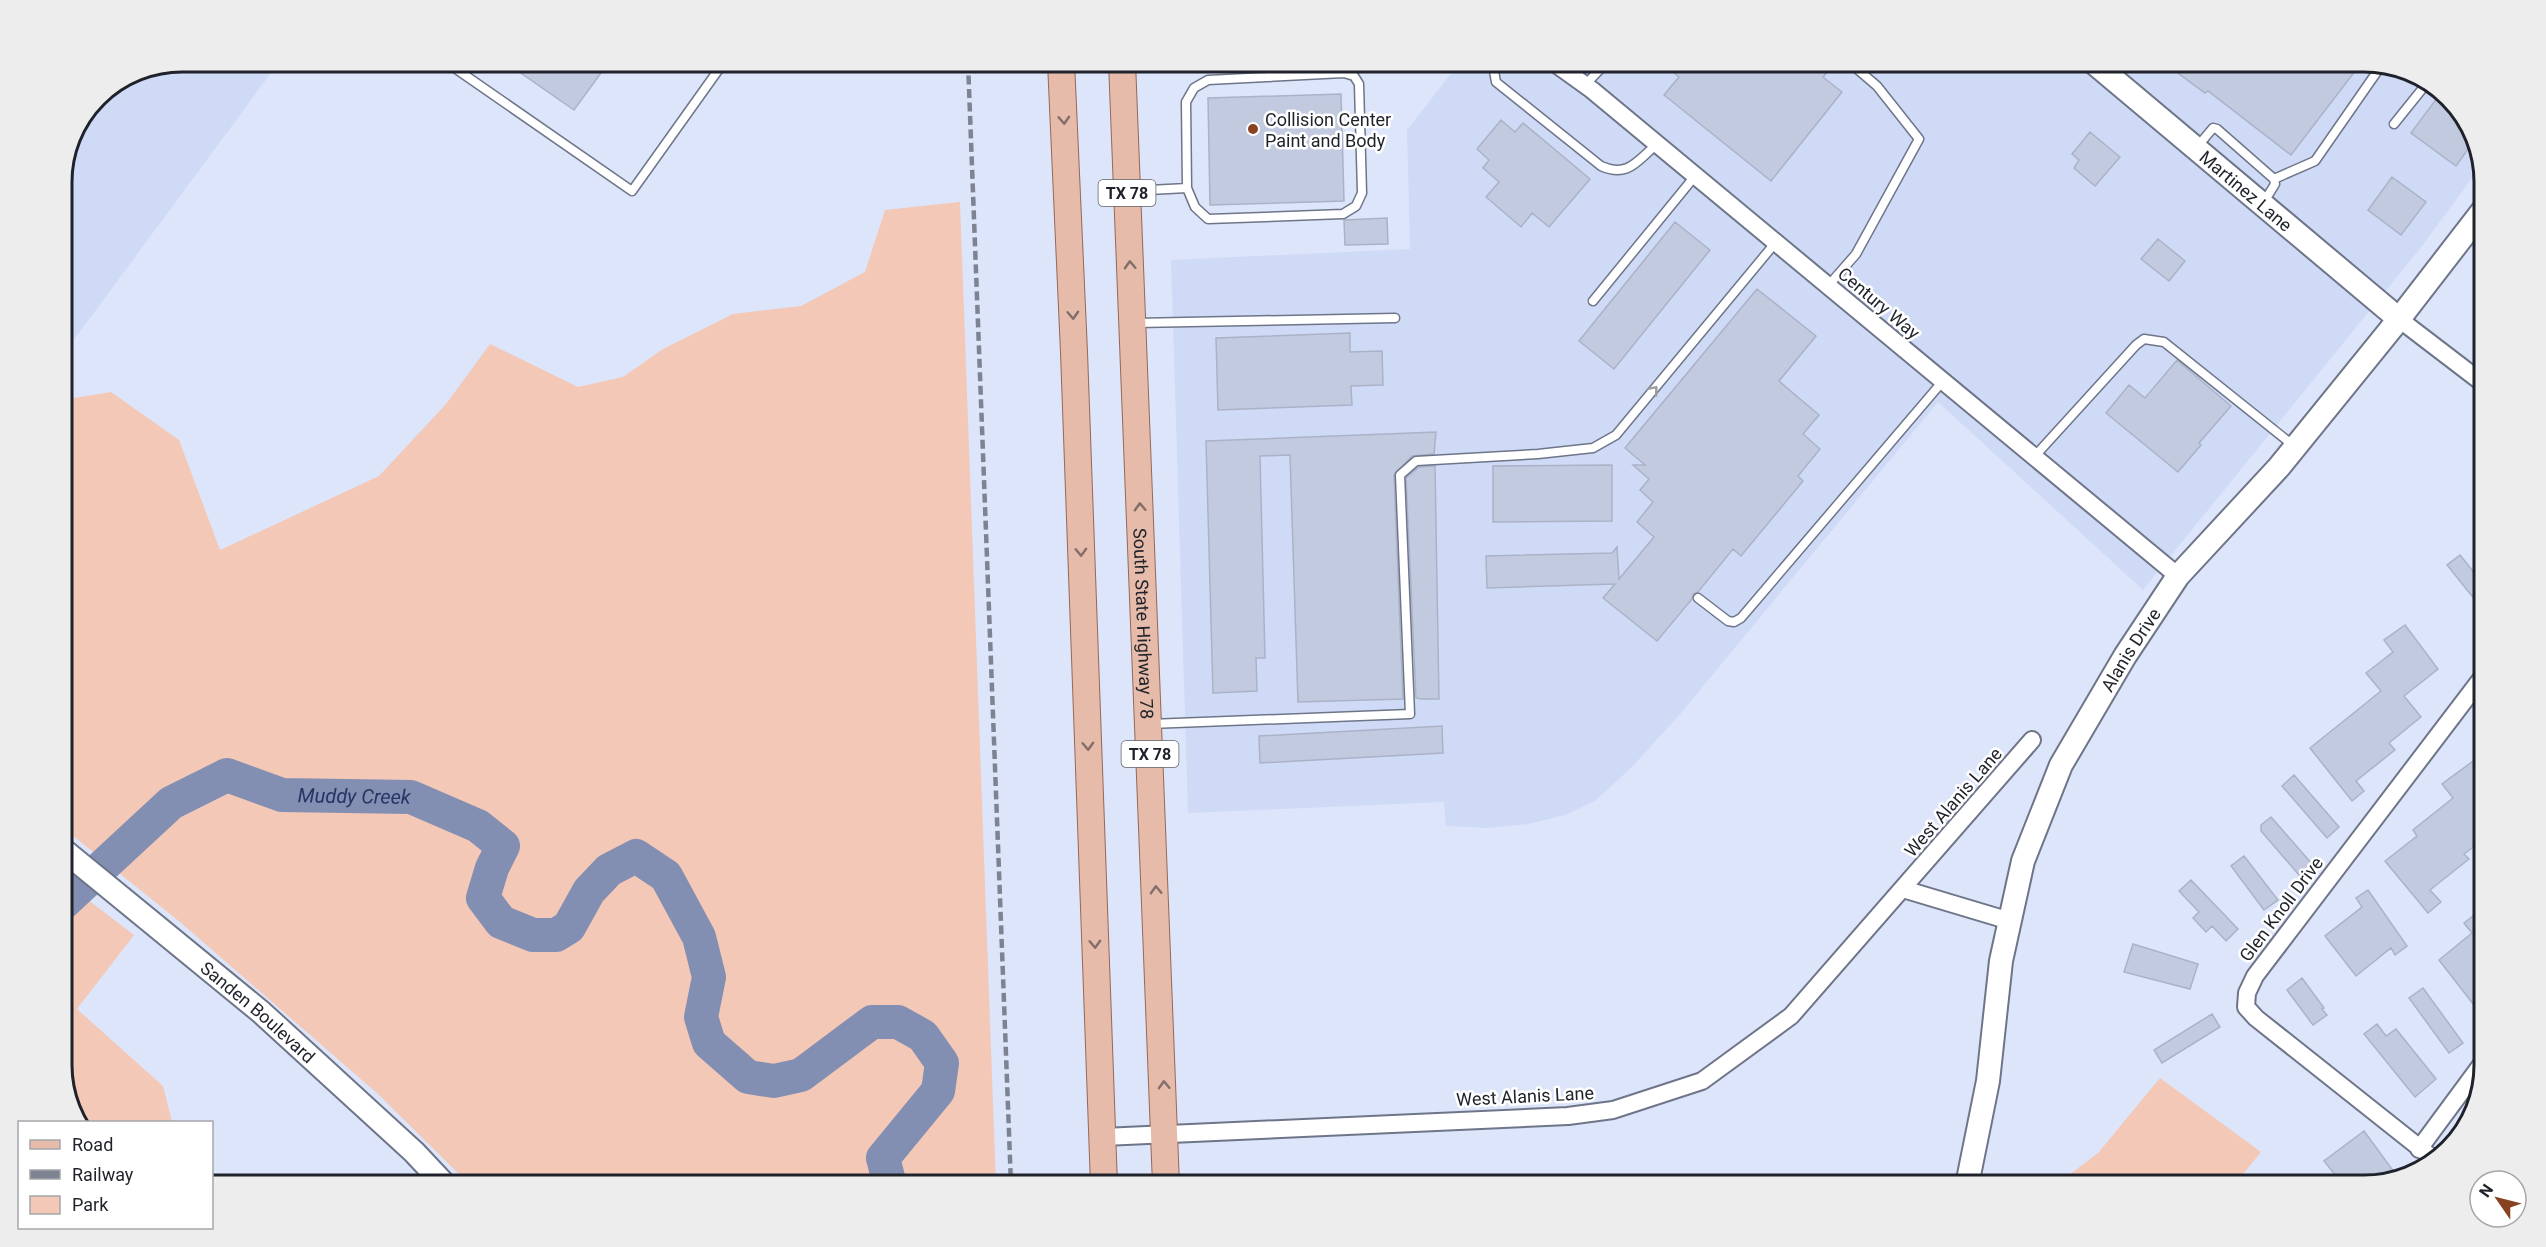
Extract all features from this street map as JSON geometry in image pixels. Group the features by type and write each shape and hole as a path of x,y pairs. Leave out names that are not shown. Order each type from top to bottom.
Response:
{"main road":[{"path":"1061,72 1074,340 1104,1175"},
{"name":"South State Highway 78","path":"1122,72 1167,1175"},
{"name":"Martinez Lane","path":"2105,72 2400,319"},
{"name":"Alanis Drive","path":"1969,1175 1988,1081 2001,961 2024,861 2061,765 2125,656 2178,576 2296,447 2400,319 2474,222"},
{"name":"Sanden Boulevard","path":"72,857 261,1012 414,1152 436,1175"}],"street":[{"name":"Century Way","path":"1567,72 1776,242 2178,576"},
{"path":"2400,319 2474,376"},
{"name":"Glen Knoll Drive","path":"2427,1155 2256,1018 2246,1007 2247,993 2255,976 2474,688"},
{"name":"West Alanis Lane","path":"1102,1137 1568,1116 1613,1110 1701,1081 1791,1016 2032,740"},
{"path":"1903,889 2010,921"},
{"path":"2419,1149 2473,1075"}],"lane":[{"path":"460,72 632,191 717,72"},
{"path":"1271,72 1271,77"},
{"path":"1494,72 1496,81 1600,166 1614,172 1626,170 1657,144"},
{"path":"1585,85 1597,72"},
{"path":"1828,286 1856,254 1919,140 1877,86 1861,72"},
{"path":"1344,73 1354,76 1359,84 1362,193 1356,206 1343,214 1208,219 1195,207 1187,188 1186,102 1194,88 1208,80 1344,73"},
{"path":"2274,179 2316,161 2376,73"},
{"path":"2394,124 2422,89"},
{"path":"2196,148 2213,128 2274,179 2275,184 2263,204"},
{"path":"1593,301 1695,176"},
{"path":"1127,191 1187,188"},
{"path":"1149,724 1410,714 1400,475 1416,461 1538,454 1593,448 1616,435 1776,242"},
{"path":"1132,324 1395,318"},
{"path":"2034,457 2144,339 2164,342 2296,447"},
{"path":"1698,598 1728,621 1734,622 1741,618 1943,381"}],"shaded area":[{"path":"272,72 72,342 72,175 80,140 99,110 115,95 134,83 161,74"},
{"path":"1452,72 2364,72 2406,80 2436,99 2447,110 2463,134 2474,175 2422,246 2143,590 1938,402 1681,713 1632,767 1595,801 1565,815 1528,824 1488,828 1446,826 1444,802 1188,813 1171,260 1410,249 1407,130"}],"green space":[{"path":"960,202 996,1175 460,1175 378,1094 180,922 72,835 72,398 111,392 179,440 220,550 379,476 446,404 490,344 578,387 623,377 663,349 733,314 801,306 865,272 885,210"},
{"path":"72,888 134,935 77,1009 163,1086 172,1121 88,1121 83,1113 72,1072"},
{"path":"2160,1078 2261,1152 2242,1175 2069,1175 2098,1153"}],"building":[{"path":"519,72 602,72 574,110"},
{"path":"1673,72 1827,72 1823,77 1842,92 1771,181 1664,95 1679,77"},
{"path":"2177,72 2354,72 2291,155 2208,91 2205,93"},
{"path":"1341,94 1344,201 1210,205 1208,98"},
{"path":"2436,99 2455,121 2468,148 2456,166 2411,133"},
{"path":"1501,120 1515,132 1523,123 1590,179 1549,227 1532,213 1521,227 1486,197 1499,182 1483,168 1489,160 1477,149"},
{"path":"2090,132 2120,157 2095,186 2074,168 2079,160 2072,154"},
{"path":"2392,177 2426,202 2401,235 2368,210"},
{"path":"1387,218 1388,244 1345,245 1344,220"},
{"path":"1675,222 1710,250 1614,369 1579,341"},
{"path":"2158,239 2185,261 2169,281 2141,259"},
{"path":"1757,289 1816,336 1779,381 1819,415 1803,434 1820,449 1798,476 1803,481 1741,556 1733,549 1698,592 1693,594 1692,599 1657,641 1603,598 1615,584 1487,588 1486,556 1612,553 1617,547 1619,579 1654,537 1637,522 1653,502 1640,490 1649,479 1633,465 1645,465 1625,448"},
{"path":"1350,333 1350,352 1382,351 1383,385 1351,386 1352,405 1218,410 1216,338"},
{"path":"2177,360 2231,406 2178,472 2106,413 2129,385 2145,398"},
{"path":"1436,432 1434,454 1412,456 1394,475 1403,699 1298,702 1290,455 1260,456 1265,658 1256,658 1257,691 1213,693 1206,441"},
{"path":"1612,465 1612,521 1493,522 1493,466"},
{"path":"1435,466 1439,699 1422,699 1416,698 1406,478 1419,467"},
{"path":"2460,555 2474,572 2474,599 2447,565"},
{"path":"2405,625 2438,669 2404,696 2421,717 2389,743 2395,750 2356,781 2364,791 2352,801 2310,748 2381,691 2366,673 2393,652 2384,640"},
{"path":"1442,726 1443,753 1260,763 1259,736"},
{"path":"2474,760 2474,846 2464,854 2469,859 2430,890 2441,902 2428,913 2385,861 2417,836 2413,830 2453,798 2442,784"},
{"path":"2294,775 2339,827 2327,838 2282,786"},
{"path":"2271,817 2312,864 2299,875 2261,831 2261,825"},
{"path":"2244,856 2278,900 2264,910 2231,866"},
{"path":"2191,880 2238,929 2226,941 2212,926 2206,932 2193,918 2199,912 2179,891"},
{"path":"2368,890 2407,946 2395,955 2391,948 2356,976 2325,936 2362,907 2356,898"},
{"path":"2474,915 2474,1005 2439,960 2472,933 2464,923"},
{"path":"2133,944 2198,964 2190,989 2124,972"},
{"path":"2302,978 2327,1015 2313,1025 2287,990"},
{"path":"2423,988 2463,1043 2449,1053 2409,998"},
{"path":"2212,1014 2220,1027 2162,1063 2154,1050"},
{"path":"2377,1024 2386,1036 2396,1029 2436,1079 2415,1097 2364,1034"},
{"path":"2364,1131 2393,1171 2371,1175 2335,1175 2324,1161"}],"waterway":[{"name":"Muddy Creek","path":"72,895 171,803 227,775 282,795 411,797 478,826 503,846 492,868 483,898 501,922 533,935 556,935 569,927 589,891 609,870 636,856 666,876 699,937 709,977 701,1017 709,1043 748,1077 774,1081 801,1075 872,1022 898,1022 923,1036 942,1063 938,1091 883,1158 887,1175"}],"railway":[{"path":"968,72 1011,1175"}],"place":[{"name":"Collision Center Paint and Body","path":"1253,129"}]}
